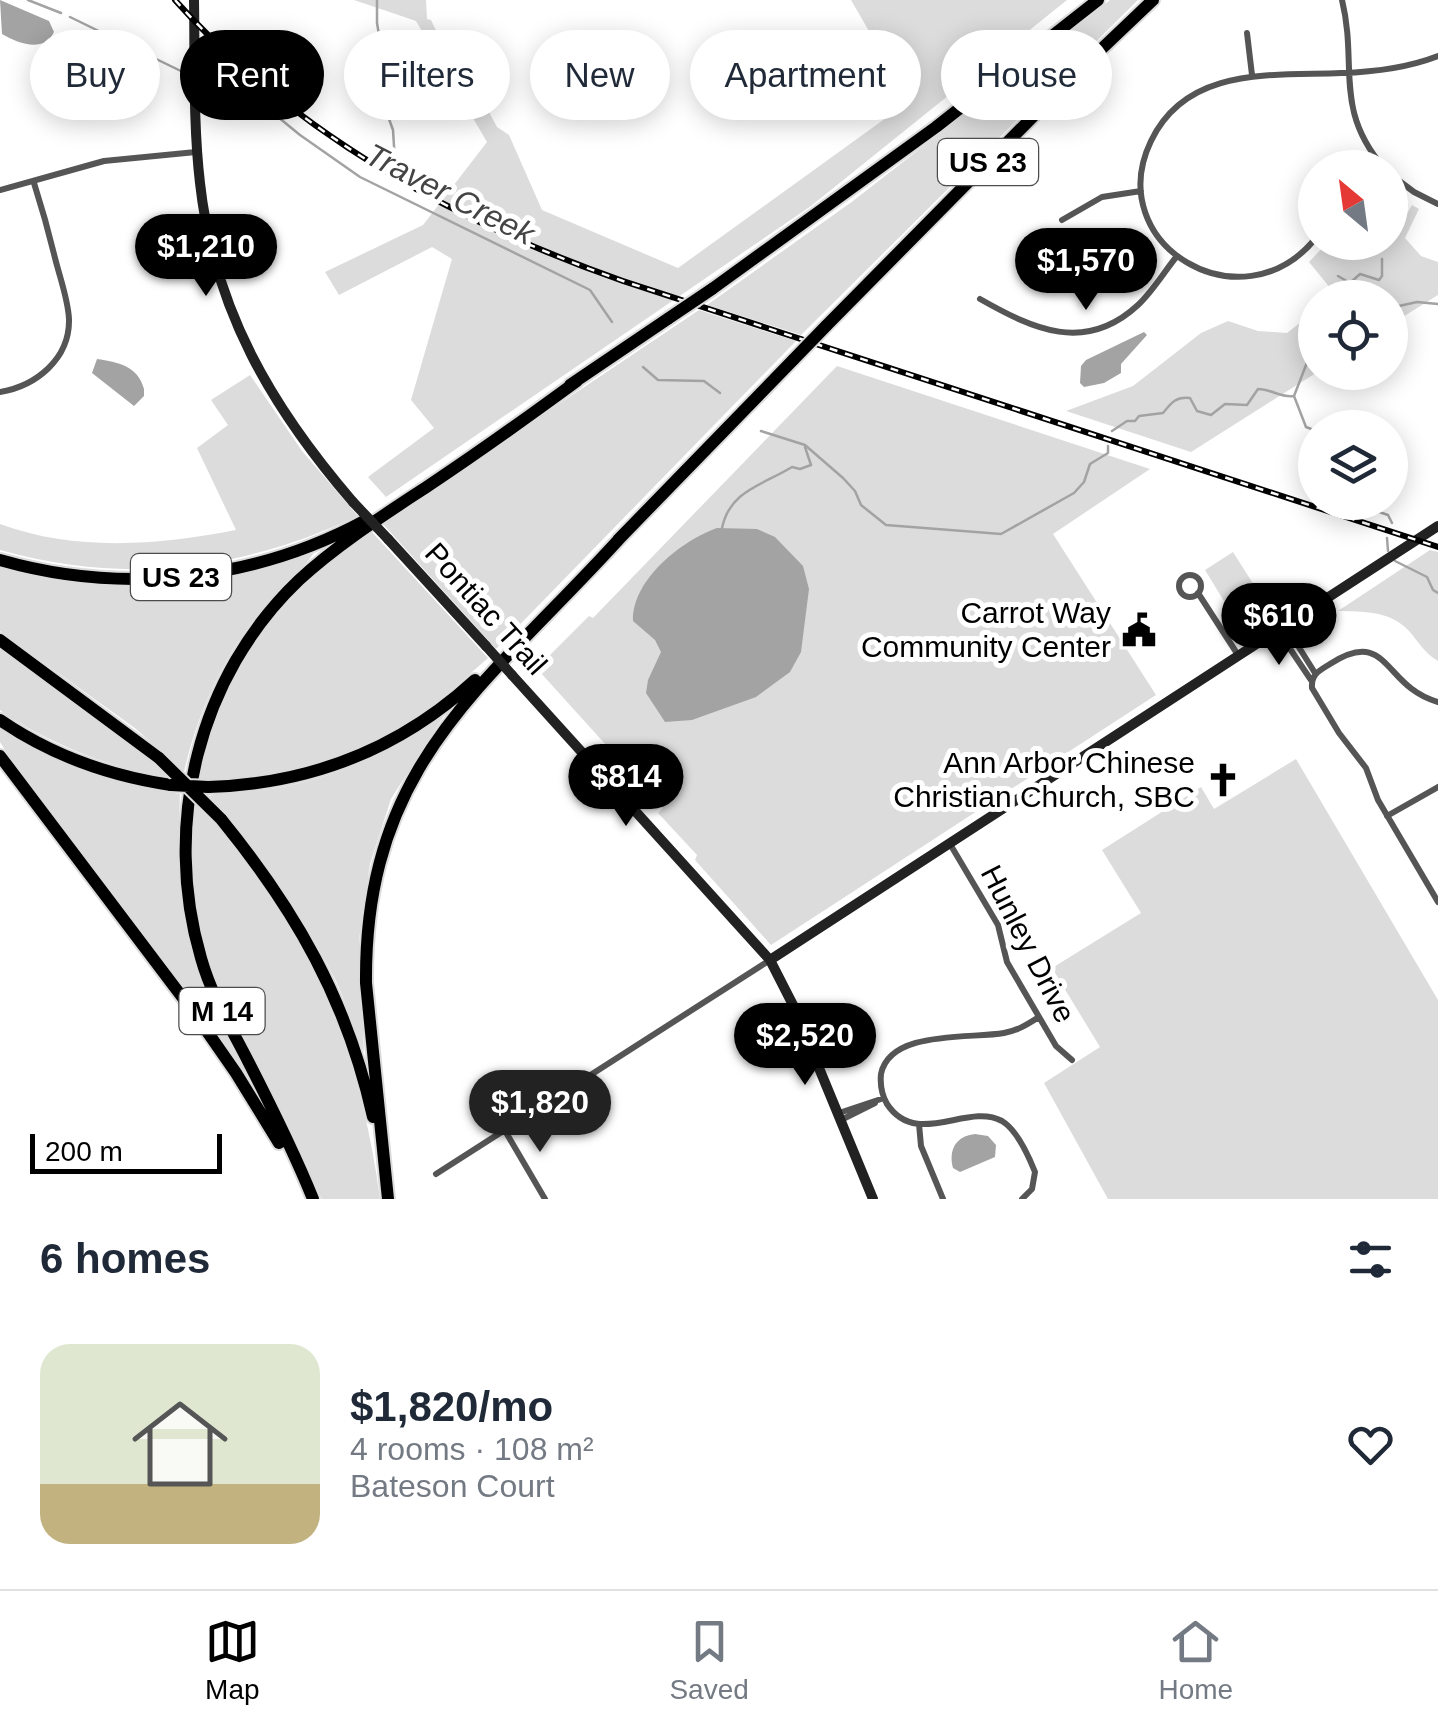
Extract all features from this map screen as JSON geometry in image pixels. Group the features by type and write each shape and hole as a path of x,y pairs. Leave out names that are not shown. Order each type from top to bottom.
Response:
{"highway":[{"name":"US 23","path":"0,560 43,571 120,580 177,578 279,557 345,531 384,510 712,289 922,138 1098,0"},
{"name":"US 23","path":"0,720 67,757 116,774 171,785 208,787 288,779 339,765 428,719 472,682 622,537 1072,77 1153,0"},
{"name":"M 14","path":"312,1199 220,1008 196,939 185,842 201,738 223,684 252,634 299,580 360,532 510,431 577,380"},
{"path":"388,1199 366,984 366,948 373,883 390,824 421,761 446,724 622,537"},
{"path":"0,640 159,758 221,819 269,881 292,917 352,1036 385,1168"},
{"path":"0,756 226,1058 312,1199"}],"main road":[{"name":"Pontiac Trail","path":"194,0 197,152 214,253 242,339 288,420 353,502 770,960 793,1005 873,1199"},
{"path":"770,960 1438,526"}],"street":[{"path":"1342,0 1354,118 1372,150"},
{"path":"1247,32 1252,75"},
{"path":"1298,255 1288,264 1247,277 1211,274 1177,256 1152,227 1141,191 1148,150 1168,117 1204,90 1252,75 1398,68 1438,56"},
{"path":"0,190 104,161 197,152"},
{"path":"0,392 19,388 46,371 63,348 68,329 68,304 34,183"},
{"path":"1408,188 1438,204"},
{"path":"1062,220 1102,196 1141,191"},
{"path":"980,299 1044,330 1092,330 1134,309 1177,256"},
{"path":"1198,593 1239,656"},
{"path":"1281,628 1313,676 1312,688 1338,733 1366,768 1378,800 1438,902"},
{"path":"1313,676 1351,652 1370,652 1380,657 1409,690 1438,702"},
{"path":"1387,816 1438,787"},
{"name":"Hunley Drive","path":"950,844 998,925 1007,962 1056,1046 1072,1060"},
{"path":"436,1174 770,960"},
{"path":"1022,1199 1032,1188 1036,1172 1005,1123 986,1118 919,1124 901,1118 881,1099 882,1070 889,1057 904,1045 1009,1032 1039,1017"},
{"path":"839,1117 881,1099"},
{"path":"919,1124 920,1146 943,1199"},
{"path":"504,1128 546,1199"}],"shaded area":[{"path":"0,0 49,21 53,30 30,30 30,45 2,34"},
{"path":"354,0 426,0 427,19 436,30 421,30 416,21"},
{"path":"851,0 1067,0 1030,30 941,30 941,101 921,117 921,30 868,30"},
{"path":"1110,0 1138,0 1108,30 1072,30"},
{"path":"474,120 493,120 509,135 542,210 678,268 883,120 918,120 811,206 386,497 368,477 434,428 411,400 452,259 432,247 339,295 325,272 423,225 487,142"},
{"path":"957,120 1017,120 801,335 707,305 853,201"},
{"path":"1412,205 1419,209 1408,232"},
{"path":"1408,241 1421,256 1438,262 1438,295 1408,314 1408,280 1324,280 1309,262 1408,260"},
{"path":"699,310 796,341 496,649 382,523"},
{"path":"1228,321 1258,331 1287,333 1298,324 1298,384 1191,452 1066,411 1133,386 1201,333"},
{"path":"1144,332 1147,335 1121,364 1121,373 1104,383 1084,387 1080,383 1081,366 1086,360"},
{"path":"97,359 120,364 137,375 144,396 134,406 92,373"},
{"path":"837,366 1150,469 1053,534 1156,695 771,945 695,860 697,855 658,813 663,808 540,672 541,664 589,616 593,618"},
{"path":"250,375 302,451 358,516 270,549 182,567 92,567 0,550 0,524 58,539 117,543 236,530 197,448 228,425 211,400"},
{"path":"717,528 757,529 775,537 803,566 809,589 801,652 790,672 756,697 692,720 665,722 646,693 661,652 655,640 633,621 635,606 661,564 689,542"},
{"path":"371,531 488,658 413,722 356,752 258,777 197,779 222,703 259,638 309,582"},
{"path":"1430,550 1438,552 1438,661 1393,619 1338,611"},
{"path":"1233,552 1259,593 1230,611 1205,570"},
{"path":"314,553 251,622 226,662 205,705 184,772 136,729 0,631 0,567 80,583 162,585 228,575"},
{"path":"0,647 154,761 170,778 85,755 6,715 0,710"},
{"path":"445,714 391,799 370,864 359,939 364,1052 336,981 309,931 246,839 209,796 277,788 344,770 406,740"},
{"path":"0,728 43,753 87,771 180,794 183,899 193,951 210,1001 246,1078 159,955 15,766 0,742"},
{"path":"1296,759 1438,1000 1438,1199 1108,1199 1044,1083 1100,1047 1052,968 1141,913 1102,850 1201,787 1214,809"},
{"path":"194,800 266,889 320,984 358,1087 380,1199 322,1199 228,1012 202,933 194,893"},
{"path":"975,1134 988,1136 996,1145 995,1157 960,1172 953,1168 953,1150 958,1141"}],"waterway":[{"name":"Traver Creek","path":"28,0 61,13"},
{"path":"377,0 387,82 385,108 393,130 395,162 436,184 435,188"},
{"name":"Traver Creek","path":"70,17 180,71"},
{"name":"Traver Creek","path":"282,120 360,177 590,290 612,322"},
{"path":"1379,280 1382,260"},
{"path":"1353,280 1360,274 1379,280"},
{"path":"1338,276 1345,280"},
{"path":"1408,304 1438,304"},
{"name":"Traver Creek","path":"643,367 658,380 704,381 720,393"},
{"path":"1294,396 1298,386"},
{"name":"Traver Creek","path":"1112,431 1139,416 1163,413 1181,398 1190,398 1197,411 1211,415 1225,404 1247,405 1258,389 1294,396 1299,410"},
{"name":"Traver Creek","path":"761,431 805,445 843,478 861,505 886,525 1001,534 1074,493 1084,482 1090,464 1108,453 1108,446"},
{"path":"722,528 732,505 749,490 792,467 811,465 805,447"},
{"name":"Traver Creek","path":"1387,538 1388,551"},
{"name":"Traver Creek","path":"1395,561 1427,577 1438,593"}],"railway":[{"path":"175,0 221,48 325,132 439,202 561,258 1438,547"}],"place":[{"name":"Carrot Way Community Center","path":"1139,630"},
{"name":"Ann Arbor Chinese Christian Church, SBC","path":"1223,780"}]}
